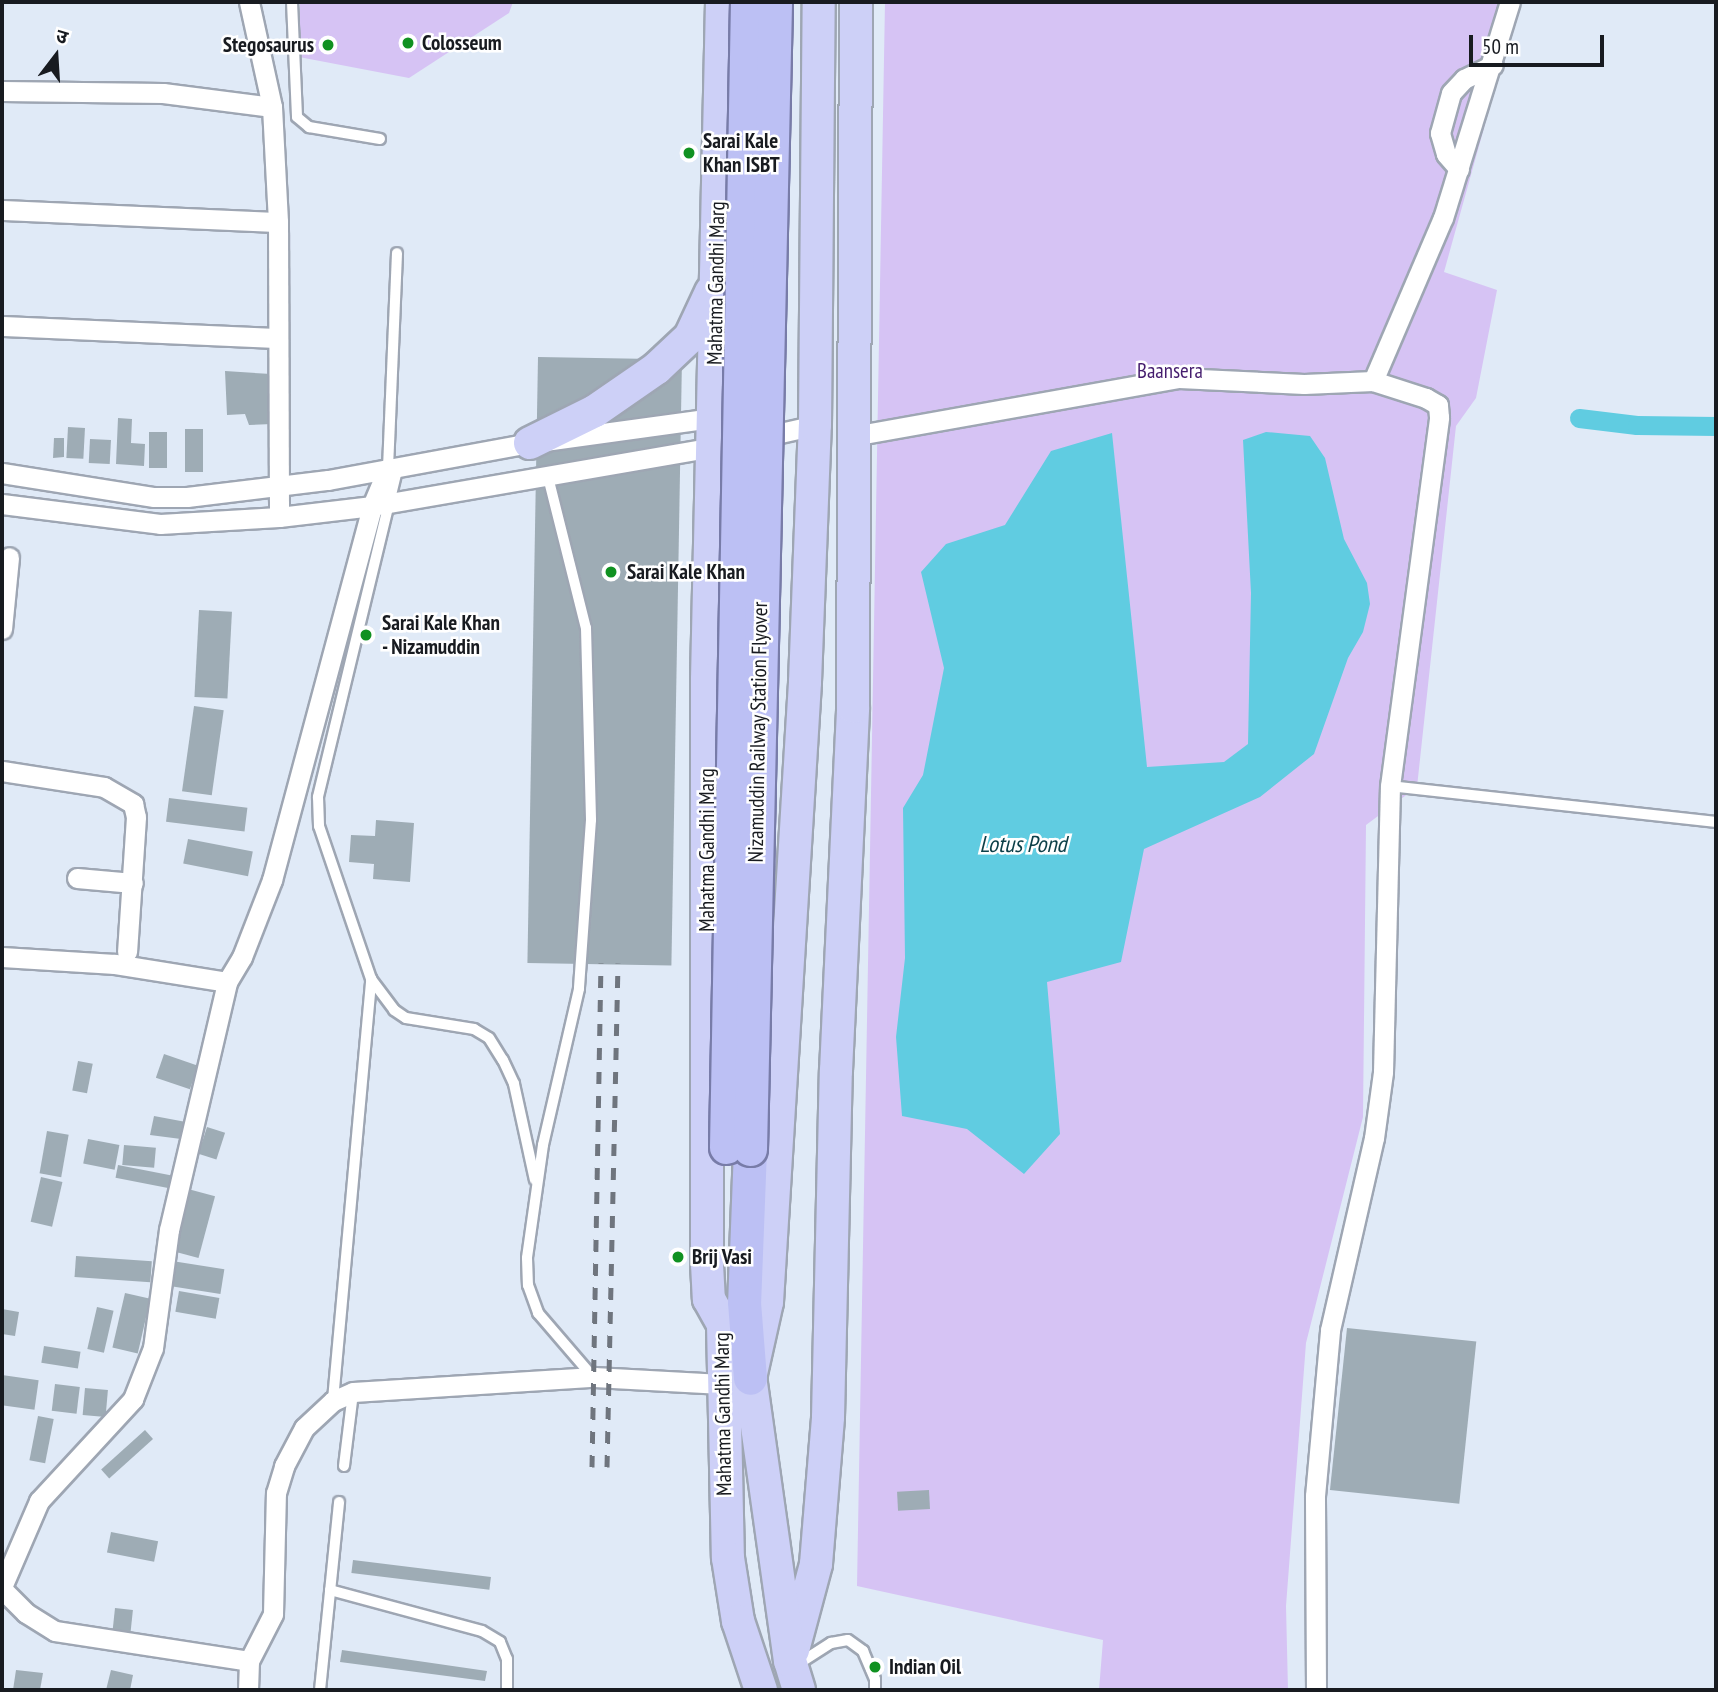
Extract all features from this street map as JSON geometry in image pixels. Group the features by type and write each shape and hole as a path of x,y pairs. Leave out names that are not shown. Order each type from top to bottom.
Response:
{"highway":[{"name":"Nizamuddin Railway Station Flyover","path":"736,1381 744,1302 738,1148 747,2"},
{"name":"Nizamuddin Railway Station Flyover","path":"723,1324 738,1148 775,2"}],"main road":[{"name":"Mahatma Gandhi Marg","path":"722,2 707,680 707,1264 709,1298 723,1324 736,1381 794,1673"},
{"name":"Mahatma Gandhi Marg","path":"761,1690 738,1621 728,1558 736,1381 767,1302 805,682 815,425 819,2"},
{"path":"794,1673 816,1564 828,1417 836,1071 853,707 856,2"},
{"path":"719,182 819,184"},
{"path":"530,443 595,411 657,368 690,337 705,313 716,276"},
{"path":"707,680 805,682"}],"street":[{"path":"249,2 272,107 278,222 282,485 279,517"},
{"path":"1373,381 1460,169 1510,2"},
{"path":"1460,169 1446,154 1440,132 1451,93 1464,79 1493,65"},
{"path":"2,91 163,93 272,107"},
{"path":"2,210 278,222"},
{"path":"2,326 278,338"},
{"path":"853,436 1179,378 1304,384 1373,381 1426,398 1438,405 1439,417 1390,786 1383,1072 1374,1138 1330,1331 1315,1496 1315,1690"},
{"path":"2,473 154,497 282,485 530,443 713,416 815,425"},
{"path":"2,504 160,524 279,517 381,505 547,472 713,448 815,425"},
{"path":"249,1661 55,1631 26,1613 2,1588 38,1501 133,1399 153,1348 169,1230 228,982 242,957 272,880 393,467"},
{"path":"2,629 9,556"},
{"path":"2,771 104,787 133,804 136,817 127,952"},
{"path":"77,878 133,883"},
{"path":"2,957 115,964 228,982"},
{"path":"248,1690 249,1661 273,1614 276,1493 284,1466 304,1429 333,1401 354,1392 594,1377 736,1381"}],"lane":[{"path":"292,2 297,117 309,127 380,139"},
{"path":"393,467 397,253"},
{"path":"547,472 586,628 591,820 579,989 537,1187 527,1258 528,1285 538,1313 594,1377"},
{"path":"381,505 317,815 371,979 394,1010 406,1018 456,1024 489,1038 514,1084 537,1187"},
{"path":"1390,786 1716,822"},
{"path":"333,1401 371,979"},
{"path":"344,1466 354,1392"},
{"path":"320,1690 339,1502"},
{"path":"330,1590 482,1631 500,1642 507,1659 508,1690"},
{"path":"794,1673 831,1643 848,1640 863,1651 875,1679 875,1690"}],"green space":[{"path":"300,2 513,2 509,13 409,78 299,57"},
{"name":"Baansera","path":"885,2 1519,2 1444,272 1497,290 1476,398 1456,426 1417,787 1366,825 1363,1117 1306,1343 1286,1606 1288,1690 1099,1690 1103,1640 857,1586"}],"water":[{"name":"Lotus Pond","path":"1266,432 1310,436 1325,458 1344,539 1367,583 1370,604 1363,632 1348,658 1314,754 1260,797 1144,849 1121,962 1047,982 1060,1134 1024,1174 967,1129 902,1116 896,1037 905,958 903,808 923,775 944,668 921,572 946,544 1005,525 1051,451 1112,433 1147,767 1224,762 1248,744 1251,593 1243,440"}],"building":[{"name":"Sarai Kale Khan","path":"538,357 682,360 671,965 527,963"},
{"path":"225,371 271,374 272,424 249,425 245,414 227,415"},
{"path":"118,418 132,419 131,443 145,444 144,466 116,464"},
{"path":"68,427 85,428 83,459 66,458"},
{"path":"185,429 203,429 203,472 185,472"},
{"path":"149,432 167,432 167,468 149,468"},
{"path":"54,438 64,438 64,457 53,458"},
{"path":"90,439 111,440 110,464 89,463"},
{"path":"199,610 232,612 227,699 194,697"},
{"path":"194,706 224,710 212,795 182,791"},
{"path":"169,798 247,808 244,831 166,822"},
{"path":"376,820 414,823 410,882 373,879 374,864 349,862 351,835 375,836"},
{"path":"188,839 253,852 248,876 183,864"},
{"path":"164,1054 198,1066 190,1089 156,1078"},
{"path":"78,1061 93,1064 87,1093 72,1090"},
{"path":"154,1116 186,1122 181,1139 150,1135"},
{"path":"207,1127 225,1133 216,1160 198,1154"},
{"path":"47,1131 69,1135 61,1177 40,1173"},
{"path":"88,1139 119,1145 115,1170 83,1164"},
{"path":"124,1145 156,1148 154,1168 122,1165"},
{"path":"118,1165 177,1176 174,1189 116,1178"},
{"path":"41,1177 62,1182 52,1227 31,1222"},
{"path":"188,1189 215,1196 198,1258 171,1251"},
{"path":"76,1256 152,1261 150,1282 75,1277"},
{"path":"172,1261 224,1269 220,1294 168,1286"},
{"path":"179,1291 219,1298 216,1319 175,1312"},
{"path":"125,1293 150,1299 138,1353 112,1348"},
{"path":"97,1307 114,1311 104,1353 87,1349"},
{"path":"2,1309 19,1312 15,1336 2,1334"},
{"path":"1347,1328 1476,1342 1459,1504 1330,1490"},
{"path":"44,1346 81,1352 78,1369 41,1363"},
{"path":"2,1375 39,1380 34,1410 2,1405"},
{"path":"55,1384 80,1387 77,1414 52,1411"},
{"path":"85,1388 108,1390 106,1417 83,1415"},
{"path":"38,1416 54,1419 45,1463 29,1460"},
{"path":"145,1430 153,1439 109,1478 101,1469"},
{"path":"929,1490 930,1509 898,1511 897,1492"},
{"path":"111,1532 158,1541 154,1562 107,1553"},
{"path":"353,1560 491,1577 489,1590 351,1573"},
{"path":"115,1608 133,1610 130,1639 112,1637"},
{"path":"342,1650 487,1671 485,1681 340,1662"},
{"path":"16,1670 43,1673 40,1690 13,1690"},
{"path":"111,1670 133,1675 130,1690 106,1690"}],"waterway":[{"path":"1579,418 1637,425 1716,426"}],"railway":[{"path":"592,1467 601,963"},
{"path":"607,1467 618,963"}],"place":[{"name":"Colosseum","path":"408,43"},
{"name":"Stegosaurus","path":"328,45"},
{"name":"Sarai Kale Khan ISBT","path":"689,153"},
{"name":"Sarai Kale Khan","path":"611,572"},
{"name":"Sarai Kale Khan - Nizamuddin","path":"366,635"},
{"name":"Brij Vasi","path":"678,1257"},
{"name":"Indian Oil","path":"875,1667"}]}
